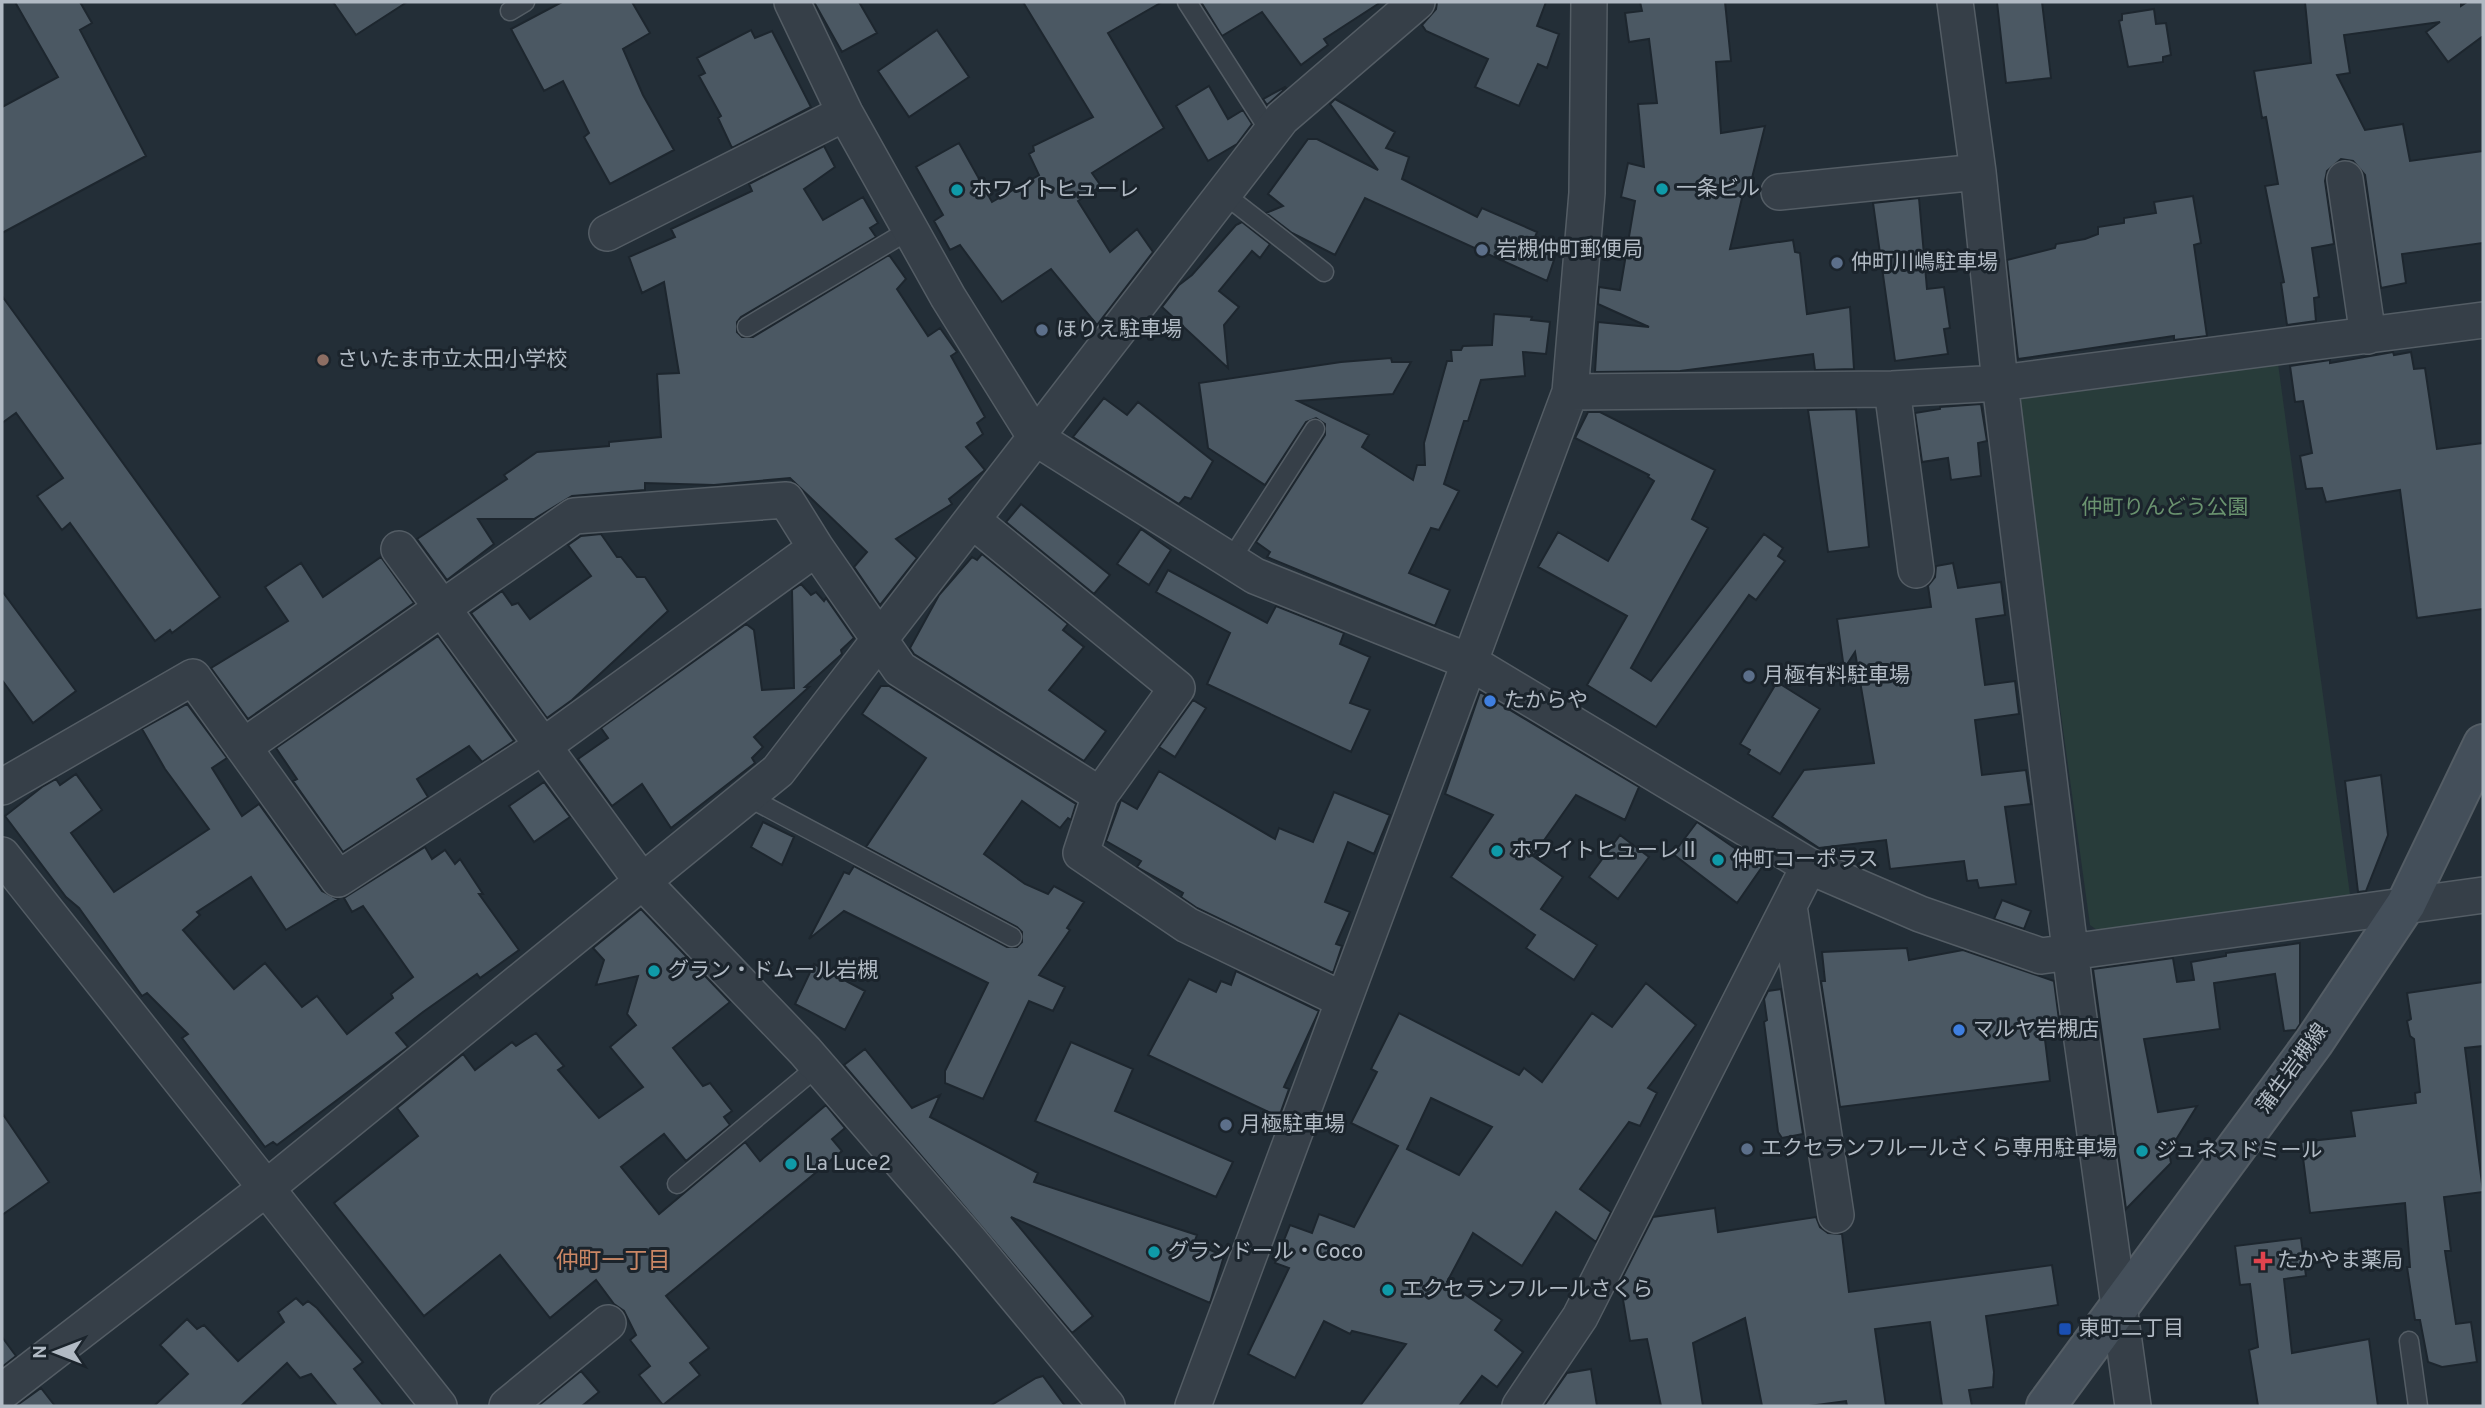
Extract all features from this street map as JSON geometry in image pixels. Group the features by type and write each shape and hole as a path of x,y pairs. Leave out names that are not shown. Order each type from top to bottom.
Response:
{"main road":[{"name":"蒲生岩槻線","path":"2046,1406 2314,1042 2406,904 2483,744"}],"street":[{"path":"792,2 845,113 948,297 1036,438 1255,576 1468,661 1809,866 1920,914 2041,956 2483,895"},
{"path":"2,1392 265,1189 778,771 1282,118 1417,2"},
{"path":"1193,1406 1468,661 1529,511 1570,392 1587,193 1589,2"},
{"path":"1955,2 1978,172 2000,383 2075,990 2133,1406"},
{"path":"607,233 845,113"},
{"path":"1779,192 1978,172"},
{"path":"2345,179 2368,336"},
{"path":"1570,392 1892,389 2000,383 2483,320"},
{"path":"1892,389 1916,570"},
{"path":"243,747 574,516 786,500 900,669 1100,795"},
{"path":"972,520 1177,688 1100,795 1082,853 1187,925 1343,1000"},
{"path":"2,787 193,677 338,879 543,746 816,548"},
{"path":"399,550 641,880 818,1066 969,1240 1107,1406"},
{"path":"2,855 439,1406"},
{"path":"1520,1406 1580,1317 1809,866"},
{"path":"1789,906 1836,1215"},
{"path":"507,1406 608,1323"}],"lane":[{"path":"1187,2 1271,133"},
{"path":"1224,194 1324,272"},
{"path":"747,327 911,229"},
{"path":"1230,561 1315,429"},
{"path":"746,796 1012,937"},
{"path":"677,1184 818,1066"},
{"path":"2409,1341 2418,1406"}],"green space":[{"name":"仲町りんどう公園","path":"2277,356 2351,902 2104,935 2090,925 2018,402 2026,390"}],"building":[{"path":"15,2 80,2 92,23 80,30 146,156 2,233 2,107 58,77"},
{"path":"333,2 407,2 356,35"},
{"path":"562,2 632,2 650,33 623,49 643,95 674,150 610,184 584,137 589,133 563,81 544,91 511,29"},
{"path":"814,2 859,2 877,33 842,52"},
{"path":"1023,2 1162,2 1108,33 1164,128 1092,173 1101,186 1078,201 1110,252 1137,229 1153,252 1097,325 1051,269 1002,302 960,245 950,250 934,221 943,215 916,167 959,143 992,202 1039,175 1029,154 1034,151 1033,146 1093,117"},
{"path":"1201,2 1381,2 1324,39 1328,45 1301,65 1262,12 1222,36"},
{"path":"1437,2 1546,2 1537,26 1559,34 1547,68 1538,64 1519,106 1475,87 1488,59 1426,31 1422,25 1436,9"},
{"path":"1640,2 1725,2 1731,61 1716,62 1721,133 1765,126 1751,182 1746,181 1730,249 1793,240 1795,252 1800,253 1807,314 1850,307 1854,369 1815,370 1813,354 1680,371 1595,372 1598,322 1649,327 1598,304 1599,287 1620,290 1635,201 1621,197 1628,163 1644,167 1638,104 1657,103 1649,39 1629,42 1625,13 1642,11"},
{"path":"1997,2 2042,2 2051,78 2006,83"},
{"path":"2305,2 2461,2 2461,6 2467,2 2483,2 2483,36 2448,62 2426,32 2440,22 2344,35 2350,73 2337,75 2365,130 2403,124 2410,161 2483,151 2483,243 2402,254 2406,283 2381,288 2365,175 2353,161 2341,159 2327,171 2325,181 2334,244 2312,248 2319,297 2314,298 2316,321 2287,325 2281,283 2284,282 2265,186 2278,184 2266,117 2262,118 2254,71 2311,63"},
{"path":"2154,9 2156,24 2166,23 2171,55 2163,57 2163,62 2128,67 2119,21 2122,20 2122,14"},
{"path":"751,30 755,38 772,31 811,107 732,148 718,118 721,116 699,76 705,73 697,58"},
{"path":"937,30 969,77 909,117 878,71"},
{"path":"1209,86 1228,119 1243,110 1252,124 1237,144 1208,161 1176,106"},
{"path":"1286,88 1267,105 1263,99"},
{"path":"1335,99 1395,132 1386,148 1409,157 1402,179 1477,217 1482,208 1537,232 1535,237 1558,248 1547,281 1365,198 1335,255 1292,233 1266,213 1283,206 1268,194 1308,139 1317,139 1378,170 1330,104"},
{"path":"824,146 835,167 804,189 823,220 863,197 878,223 870,228 876,237 741,317 737,322 737,332 742,337 753,337 889,255 906,279 897,289 928,336 940,328 957,352 951,356 985,417 977,423 983,434 966,447 985,470 949,499 952,504 896,539 917,558 880,605 854,567 867,552 790,478 714,485 645,483 645,490 572,496 534,519 478,519 494,544 447,580 417,539 507,479 504,475 537,452 609,446 609,442 661,437 657,374 679,373 664,282 642,293 629,257 675,237 671,229 752,191 749,184"},
{"path":"2193,196 2201,243 2194,245 2207,336 2174,340 2174,336 2018,359 2007,260 2055,248 2056,244 2085,239 2098,234 2098,227 2124,223 2124,218 2156,213 2154,202"},
{"path":"1919,198 1927,289 1944,287 1950,328 1944,329 1948,354 1895,361 1873,203"},
{"path":"1242,222 1270,244 1260,258 1252,251 1219,291 1239,307 1224,325 1228,368 1162,307 1179,285 1192,275 1236,225"},
{"path":"2,296 220,597 172,633 170,630 155,641 70,523 62,530 37,496 63,478 16,413 2,423"},
{"path":"1494,314 1532,317 1531,320 1550,322 1546,354 1523,352 1525,376 1481,380 1468,421 1464,421 1444,484 1459,491 1439,530 1431,528 1409,573 1450,590 1435,626 1267,557 1270,552 1256,542 1325,435 1325,424 1316,418 1306,422 1265,485 1208,448 1199,383 1341,362 1391,358 1392,362 1411,362 1393,394 1298,401 1369,435 1362,447 1413,480 1417,465 1425,465 1424,443 1447,361 1452,361 1451,350 1461,350 1463,346 1492,345"},
{"path":"2393,352 2394,355 2411,352 2414,369 2425,368 2437,449 2483,443 2483,609 2417,618 2400,490 2326,502 2322,488 2306,489 2300,456 2312,453 2303,401 2295,402 2290,366 2330,360 2330,363"},
{"path":"1104,398 1127,415 1138,402 1213,461 1191,499 1185,497 1179,504 1073,437"},
{"path":"1981,404 1987,441 1978,443 1981,476 1951,480 1948,458 1922,462 1915,413 1940,407"},
{"path":"1856,409 1869,547 1828,552 1808,410"},
{"path":"1588,412 1600,412 1715,470 1692,519 1708,528 1631,668 1651,681 1764,534 1783,548 1778,556 1785,561 1756,600 1749,595 1656,727 1587,685 1627,616 1538,567 1558,532 1608,561 1654,481 1649,475 1575,438"},
{"path":"1021,504 1110,575 1094,594 1006,522"},
{"path":"1141,529 1171,550 1149,585 1117,564"},
{"path":"601,534 617,557 621,557 637,577 645,577 668,611 572,700 547,718 471,613 502,591 512,605 518,603 530,619 591,576 568,545 581,536"},
{"path":"982,554 1068,624 1063,630 1084,647 1049,690 1106,731 1084,761 914,654 910,648 939,595 972,557 977,560"},
{"path":"381,557 414,603 248,719 211,668 288,621 265,587 301,563 323,597"},
{"path":"1953,563 1958,588 2001,582 2005,615 1976,619 1985,685 2015,681 2019,714 1975,720 1982,775 2026,770 2031,804 2005,807 2016,884 1979,888 1977,880 1967,881 1964,861 1890,869 1886,840 1819,848 1772,817 1804,770 1874,763 1855,652 1844,669 1837,619 1931,607 1928,586 1935,577 1936,566"},
{"path":"1168,570 1267,623 1276,606 1344,633 1340,644 1370,657 1350,703 1370,710 1351,752 1207,684 1230,633 1156,592"},
{"path":"801,584 811,595 816,592 824,601 826,598 854,638 841,650 842,654 805,687 809,687 754,737 763,747 752,758 755,763 671,828 642,784 612,806 578,759 608,738 601,728 746,624 754,630 762,690 794,688 792,590"},
{"path":"2,591 76,691 33,723 2,680"},
{"path":"438,636 514,741 482,762 469,746 417,779 428,797 343,852 293,781 297,779 276,748"},
{"path":"1777,682 1820,709 1780,774 1748,754 1750,750 1740,744"},
{"path":"881,686 889,686 1076,804 1071,820 1068,818 1060,828 1022,801 984,854 1025,884 1048,894 1054,886 1084,902 1067,928 1070,930 1039,975 1065,987 1053,1011 1029,1001 983,1099 945,1083 945,1071 988,983 844,911 809,939 844,872 849,874 854,866 1007,947 1017,947 1022,942 1022,932 1017,927 866,847 926,758 862,714"},
{"path":"1480,692 1639,787 1625,820 1576,795 1533,856 1563,877 1541,909 1597,945 1574,980 1526,948 1535,935 1451,877 1493,815 1445,794"},
{"path":"1193,700 1206,708 1175,757 1159,747"},
{"path":"187,704 227,758 212,768 242,816 259,804 322,891 338,899 286,930 251,877 197,912 200,915 183,930 234,989 265,963 302,1007 317,996 347,1034 393,998 391,994 413,977 363,906 352,912 344,898 425,847 432,859 445,850 455,864 460,859 483,894 479,894 519,950 480,978 477,974 396,1033 408,1047 277,1145 273,1142 265,1147 182,1038 188,1034 147,993 142,996 79,908 66,897 5,816 42,787 56,779 60,785 76,774 102,810 71,833 114,892 209,829 165,769 142,729"},
{"path":"1159,771 1275,839 1279,828 1313,842 1334,792 1390,815 1374,854 1348,842 1325,902 1350,912 1336,944 1342,946 1333,973 1197,908 1181,897 1183,893 1137,867 1141,861 1106,841 1121,800 1137,809"},
{"path":"2381,775 2388,835 2366,891 2358,892 2345,781"},
{"path":"544,782 570,817 534,842 509,806"},
{"path":"763,822 794,837 782,865 751,847"},
{"name":"仲町コーポラス","path":"1697,822 1762,867 1737,903 1673,854"},
{"path":"1620,835 1649,857 1618,899 1589,877"},
{"path":"2002,900 2031,911 2024,929 1994,919"},
{"path":"641,909 730,1002 673,1048 703,1086 710,1083 732,1111 724,1117 730,1125 686,1161 664,1134 621,1167 659,1214 745,1142 760,1161 826,1105 845,1128 832,1139 842,1151 666,1296 709,1348 690,1363 700,1375 663,1405 639,1375 650,1366 630,1340 636,1335 624,1311 614,1304 596,1280 550,1318 500,1255 424,1316 334,1203 418,1136 397,1108 463,1054 475,1070 512,1042 516,1046 536,1033 564,1066 558,1070 599,1118 643,1087 610,1047 636,1025 627,1014 638,976 596,985 604,960 593,948"},
{"path":"2300,943 2300,1024 2296,1030 2284,1031 2275,974 2214,983 2220,1029 2144,1039 2158,1112 2197,1106 2169,1151 2171,1163 2126,1209 2093,969 2173,958 2177,982 2194,980 2191,962 2226,956 2226,953"},
{"path":"1907,948 1909,960 1963,950 2054,981 2059,1020 2043,1023 2050,1081 1840,1107 1821,981 1825,981 1822,952"},
{"path":"814,964 865,991 845,1030 795,1004"},
{"path":"1236,971 1319,1011 1284,1087 1289,1089 1279,1117 1148,1055 1189,979 1216,992 1221,981 1231,985"},
{"path":"2483,982 2483,1046 2465,1048 2483,1192 2444,1197 2451,1251 2445,1251 2456,1324 2471,1322 2477,1362 2442,1367 2428,1362 2420,1320 2415,1320 2407,1267 2410,1267 2405,1203 2310,1213 2301,1142 2355,1136 2351,1111 2416,1103 2415,1093 2420,1092 2414,1039 2410,1036 2407,1021 2411,1019 2407,993"},
{"path":"1646,983 1696,1025 1648,1088 1657,1093 1640,1126 1629,1122 1580,1189 1611,1212 1596,1242 1556,1212 1522,1266 1473,1233 1447,1282 1502,1320 1495,1330 1523,1352 1497,1387 1482,1376 1459,1406 1360,1406 1406,1344 1352,1331 1350,1334 1324,1321 1295,1378 1248,1354 1289,1268 1275,1263 1290,1225 1312,1233 1319,1214 1354,1227 1398,1146 1351,1123 1377,1072 1371,1069 1399,1013 1519,1075 1524,1068 1542,1082 1592,1013 1612,1027","holes":["1431,1098 1492,1127 1459,1175 1407,1149"]},
{"path":"1781,989 1803,1134 1782,1138 1778,1132 1764,1022 1767,1020 1764,999 1768,991"},
{"path":"1071,1042 1133,1069 1115,1111 1233,1162 1216,1197 1035,1121"},
{"path":"865,1049 912,1108 940,1095 930,1117 1038,1173 1034,1182 1197,1235 1194,1243 1224,1256 1210,1303 1011,1217 1093,1316 1072,1333 844,1065"},
{"path":"2,1113 49,1182 2,1215"},
{"path":"1715,1208 1718,1232 1816,1217 1820,1227 1828,1233 1842,1234 1849,1292 2052,1265 2058,1305 1986,1316 1994,1372 1993,1387 1969,1390 1972,1406 1942,1406 1930,1322 1875,1329 1886,1406 1847,1406 1846,1401 1809,1406 1762,1406 1745,1318 1693,1343 1703,1406 1661,1406 1647,1339 1630,1341 1620,1282 1653,1217"},
{"path":"2301,1238 2306,1276 2284,1279 2292,1353 2369,1339 2378,1406 2258,1406 2249,1350 2258,1347 2250,1284 2240,1285 2235,1246"},
{"path":"296,1298 303,1305 308,1301 317,1308 363,1362 354,1369 384,1406 337,1406 311,1374 300,1378 287,1363 241,1406 154,1406 188,1374 160,1345 187,1319 197,1329 204,1325 238,1361 284,1322 278,1312"},
{"path":"2,1337 16,1356 2,1367"},
{"path":"1591,1369 1597,1406 1544,1406 1567,1373"},
{"path":"581,1371 599,1392 582,1406 538,1406"},
{"path":"1043,1376 1065,1406 990,1406 1036,1378"},
{"path":"41,1388 55,1406 16,1406"}],"place":[{"name":"一条ビル","path":"1662,189"},
{"name":"ホワイトヒューレ","path":"957,190"},
{"name":"岩槻仲町郵便局","path":"1482,250"},
{"name":"仲町川嶋駐車場","path":"1837,263"},
{"name":"ほりえ駐車場","path":"1042,330"},
{"name":"さいたま市立太田小学校","path":"323,360"},
{"name":"月極有料駐車場","path":"1749,676"},
{"name":"たからや","path":"1490,701"},
{"name":"ホワイトヒューレⅡ","path":"1497,851"},
{"name":"仲町コーポラス","path":"1718,860"},
{"name":"グラン・ドムール岩槻","path":"654,971"},
{"name":"マルヤ岩槻店","path":"1959,1030"},
{"name":"月極駐車場","path":"1226,1125"},
{"name":"エクセランフルールさくら専用駐車場","path":"1747,1149"},
{"name":"ジュネスドミール","path":"2142,1151"},
{"name":"La Luce2","path":"791,1164"},
{"name":"グランドール・Coco","path":"1154,1252"},
{"name":"たかやま薬局","path":"2263,1261"},
{"name":"エクセランフルールさくら","path":"1388,1290"},
{"name":"東町二丁目","path":"2065,1329"}],"district":[{"name":"仲町一丁目","path":"613,1262"}]}
